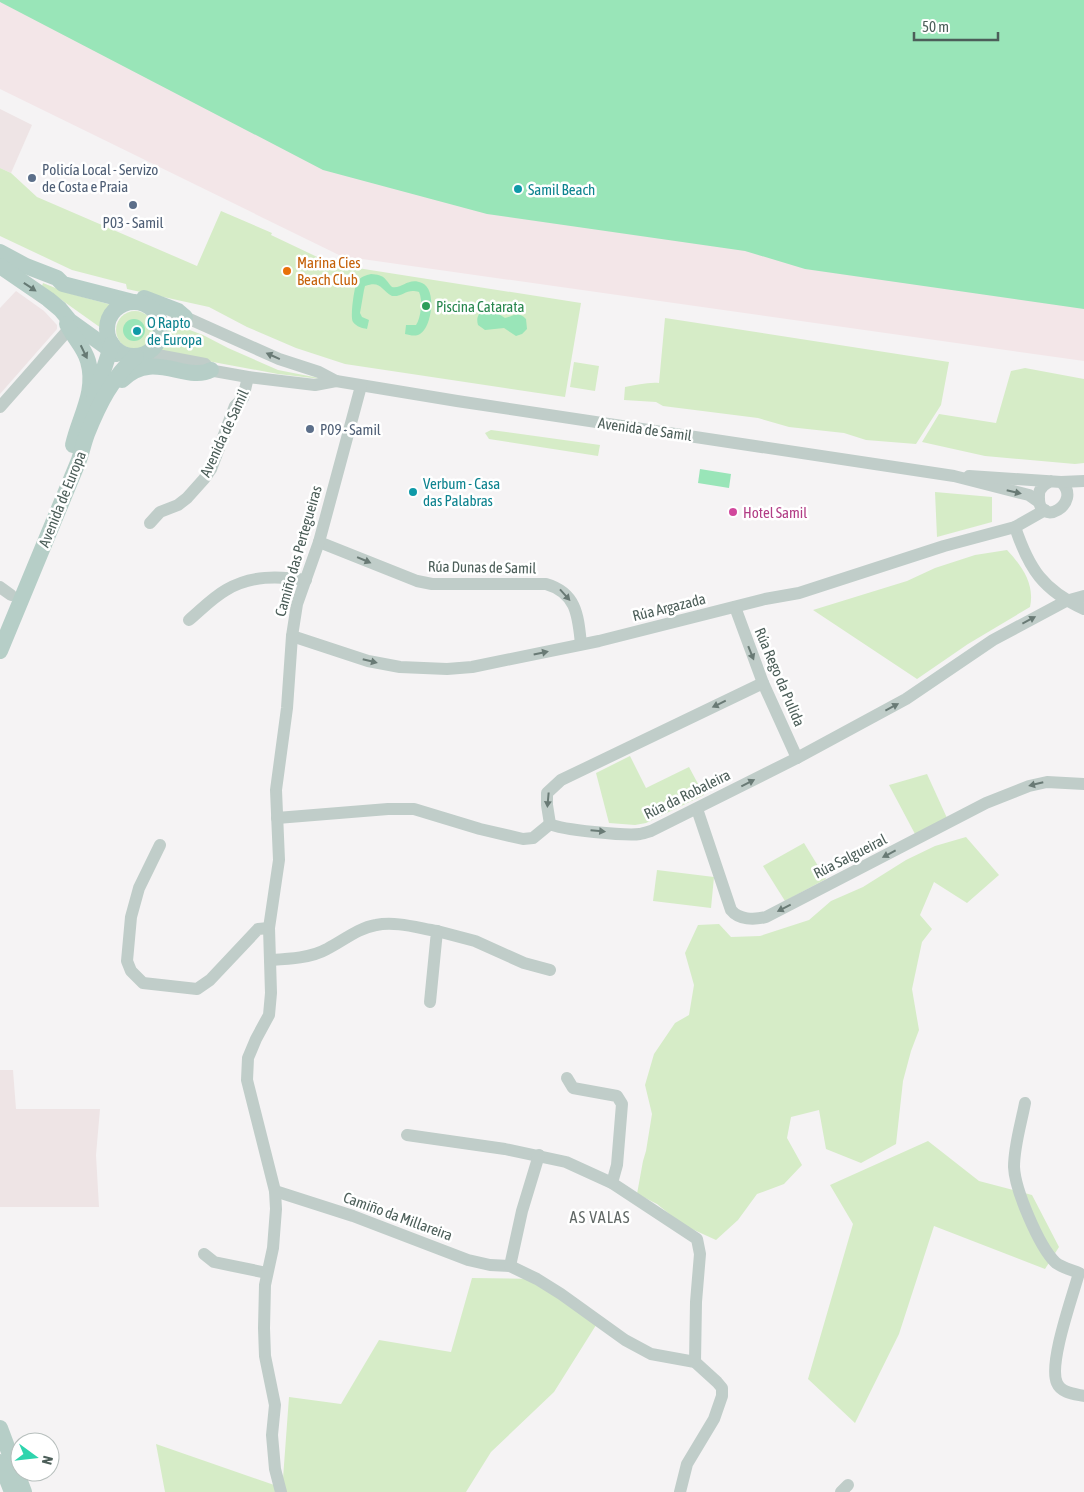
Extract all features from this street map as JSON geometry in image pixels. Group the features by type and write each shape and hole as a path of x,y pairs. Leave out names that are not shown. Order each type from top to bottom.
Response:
{"main road":[{"name":"Avenida de Samil","path":"0,252 26,266 57,278 64,284 133,302"},
{"name":"Avenida de Samil","path":"0,266 60,309 70,321 110,344 138,357"},
{"name":"Avenida de Samil","path":"57,278 66,278 148,299 178,311 185,317"},
{"path":"110,344 108,326 112,314 121,306 133,302 144,304 153,310 160,320 161,333 156,345 138,357"},
{"path":"60,309 69,329 80,343 88,361 92,382 87,404 75,433 76,452"},
{"name":"Avenida de Europa","path":"0,651 76,452 80,435 93,403 110,344"},
{"name":"Avenida de Europa","path":"0,623 6,591 76,452 86,436 108,389 138,357"},
{"path":"76,452 92,438 110,396 129,373 138,368 156,367 204,374 211,370"},
{"path":"0,1428 24,1492"},
{"path":"0,1462 12,1492"}],"street":[{"name":"Avenida de Samil","path":"153,310 176,317 185,317 279,359 319,372 336,381 954,476 1029,495 1042,506"},
{"path":"0,407 69,329"},
{"name":"Avenida de Samil","path":"138,357 248,377 315,385 336,381"},
{"name":"Avenida de Samil","path":"150,523 160,512 178,505 187,498 211,469 236,406 243,398 248,377"},
{"name":"Camiño das Pertegueiras","path":"281,1492 275,1469 272,1435 275,1406 265,1356 265,1293 273,1248 276,1191 248,1080 248,1058 256,1039 270,1015 272,993 269,928 279,860 276,790 287,708 292,636 297,604 319,542 361,386"},
{"name":"Avenida de Samil","path":"954,476 979,475 1056,481 1084,481"},
{"path":"1056,481 1069,488 1071,498 1075,502 1059,512 1050,512 1042,506 1039,497 1042,487 1056,481"},
{"name":"Rúa Argazada","path":"292,636 376,662 400,667 447,669 482,665 581,644 804,591 944,546 1015,527 1042,506"},
{"path":"1015,527 1023,552 1032,569 1052,590 1066,601 1084,609"},
{"name":"Rúa Dunas de Samil","path":"319,542 417,581 432,584 546,584 558,588 569,596 576,612 581,644"},
{"path":"189,620 224,591 234,586 260,578 271,577 306,580"},
{"name":"Rúa da Robaleira","path":"550,824 567,829 639,834 651,831 797,758 906,699 993,640 1066,601 1084,596"},
{"name":"Rúa Rego da Pulida","path":"735,607 763,683 797,758"},
{"path":"277,818 388,809 414,809 480,829 523,839 533,838 550,824 546,805 547,793 561,780 763,683"},
{"name":"Rúa Salgueiral","path":"697,809 731,910 739,917 758,919 766,917 828,886 986,803 1029,786 1048,782 1084,784"},
{"path":"160,846 139,888 131,917 126,961 131,971 143,983 197,989 210,980 258,929 269,928"},
{"path":"270,960 291,958 326,950 354,934 375,925 392,924 437,931 475,941 524,963 550,970"},
{"path":"430,1002 437,931"},
{"path":"567,1078 573,1088 618,1096 622,1104 618,1165 612,1183"},
{"path":"1025,1103 1016,1148 1014,1167 1016,1184 1039,1240 1056,1263 1079,1273 1055,1362 1056,1383 1061,1389 1084,1396"},
{"path":"408,1136 539,1155 566,1162 612,1183 697,1239 700,1254 696,1302 695,1362 722,1388 722,1396 714,1419 687,1464 680,1492"},
{"path":"510,1266 522,1211 539,1155"},
{"name":"Camiño da Millareira","path":"276,1191 353,1216 468,1260 490,1265 510,1266 537,1279 561,1294 625,1340 652,1354 695,1362"},
{"path":"204,1254 214,1262 268,1274"}],"shaded area":[{"path":"0,0 1084,0 1084,309 805,269 745,251 487,214 323,170 0,2"},
{"path":"0,109 32,125 11,173 0,168"},
{"path":"0,168 11,173 37,197 197,266 221,211 272,233 271,235 332,264 581,303 565,397 345,364 296,348 247,327 209,307 127,289 126,284 72,270 0,236"},
{"name":"Piscina Catarata","path":"371,274 382,276 392,287 413,281 422,283 427,287 431,300 430,316 424,330 420,334 414,336 405,334 406,325 416,325 420,314 420,295 419,292 415,291 392,296 378,285 370,284 365,286 360,313 362,317 369,320 367,329 361,328 353,322 353,302 357,282"},
{"path":"43,283 68,293 112,305 105,316 101,328 42,286"},
{"path":"16,291 44,311 57,325 57,329 0,394 0,308"},
{"path":"485,309 491,309 505,318 521,315 526,319 527,329 522,334 516,336 504,328 485,330 478,325 477,320 479,314"},
{"path":"135,311 148,317 154,330 148,343 135,349 122,343 116,330 122,317"},
{"path":"665,318 949,362 941,405 916,444 866,440 844,433 789,427 758,418 663,406 656,402 624,400 625,387 659,383"},
{"path":"134,319 142,322 145,330 142,338 134,341 126,338 123,330 126,322"},
{"path":"166,321 203,335 278,370 329,380 278,374 159,352 167,339"},
{"path":"574,362 599,366 595,391 570,387"},
{"path":"1025,368 1084,379 1084,463 1075,464 985,456 922,442 939,414 996,423 1011,371"},
{"path":"491,430 600,445 598,456 489,439 485,433"},
{"path":"700,469 731,474 729,488 698,483"},
{"path":"935,492 992,497 992,522 937,537"},
{"path":"1007,550 1018,562 1029,583 1031,591 1030,607 968,644 917,679 813,610 907,581 935,568 975,555"},
{"path":"630,756 646,788 689,767 704,795 646,823 635,825 609,823 596,773"},
{"path":"927,774 947,818 915,834 889,785"},
{"path":"966,837 999,875 967,903 934,882 920,915 932,929 922,942 912,989 919,1030 903,1081 896,1144 861,1163 826,1149 819,1110 791,1117 787,1138 802,1165 784,1184 757,1194 738,1220 716,1240 683,1225 657,1204 637,1194 652,1114 645,1085 654,1054 675,1023 689,1015 694,985 685,953 698,925 719,924 731,937 760,936 809,920 831,901 863,887 906,860 935,846"},
{"path":"804,843 826,879 785,901 763,866"},
{"path":"657,870 714,877 711,908 653,901"},
{"path":"0,1070 13,1070 16,1109 100,1109 96,1155 99,1207 0,1207"},
{"path":"928,1141 979,1181 1032,1195 1059,1247 1045,1269 934,1226 899,1334 855,1423 808,1379 853,1224 830,1185"},
{"path":"472,1278 537,1279 598,1322 554,1392 491,1452 466,1492 282,1492 289,1397 341,1404 379,1340 451,1352"},
{"path":"156,1444 280,1487 279,1492 165,1492"}],"sand":[{"name":"Samil Beach","path":"0,0 1084,217 1084,361 341,256 0,89"}],"place":[{"name":"Policía Local - Servizo de Costa e Praia","path":"32,178"},
{"name":"Samil Beach","path":"518,189"},
{"name":"P03 - Samil","path":"133,205"},
{"name":"Marina Cies Beach Club","path":"287,271"},
{"name":"Piscina Catarata","path":"426,306"},
{"name":"O Rapto de Europa","path":"137,331"},
{"name":"P09 - Samil","path":"310,429"},
{"name":"Verbum - Casa das Palabras","path":"413,492"},
{"name":"Hotel Samil","path":"733,512"}],"district":[{"name":"AS VALAS","path":"600,1217"}]}
